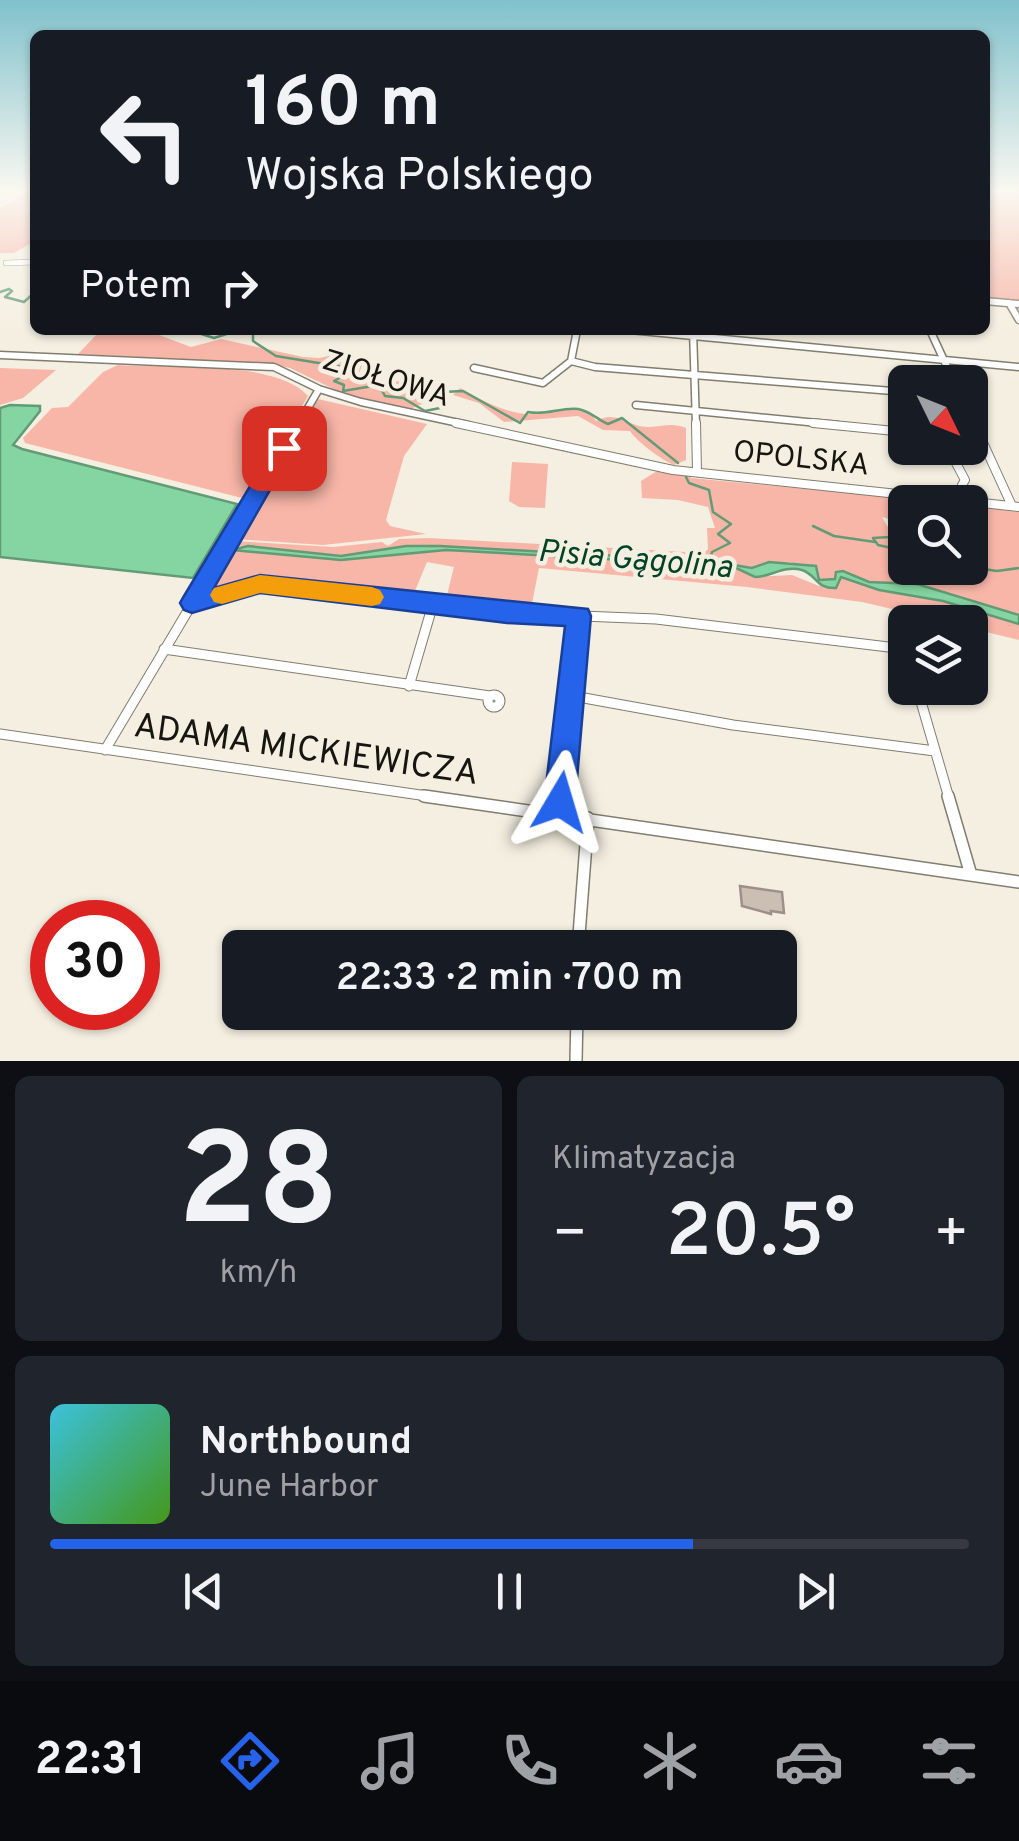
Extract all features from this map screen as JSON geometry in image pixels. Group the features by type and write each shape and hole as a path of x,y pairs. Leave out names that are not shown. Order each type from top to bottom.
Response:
{"street":[{"path":"6,263 30,262"},
{"path":"990,302 1019,304"},
{"path":"1008,304 1019,320"},
{"path":"474,368 544,383 571,361 576,335"},
{"path":"693,335 694,472"},
{"path":"712,335 1019,367"},
{"path":"932,335 947,365"},
{"name":"ZIOŁOWA","path":"0,355 274,367 319,389 431,420 694,472"},
{"path":"571,361 595,367 888,390"},
{"path":"104,750 319,389"},
{"path":"636,404 888,430"},
{"path":"988,452 1016,507"},
{"name":"OPOLSKA","path":"694,472 888,492"},
{"name":"OPOLSKA","path":"988,503 1016,507"},
{"path":"192,603 260,584 507,613 656,619 888,646"},
{"path":"409,686 433,604"},
{"path":"558,814 579,616"},
{"path":"164,649 490,696"},
{"path":"573,696 733,725 936,751"},
{"path":"922,705 971,876"},
{"name":"ADAMA MICKIEWICZA","path":"0,734 1019,882"},
{"path":"579,930 588,818"},
{"path":"576,1030 576,1061"}],"shaded area":[{"path":"0,242 30,242 14,253 0,253"},
{"path":"990,242 1019,242 1019,302 990,299"},
{"path":"96,335 159,335 191,347 221,339 303,357 340,353 363,363 358,376 418,386 424,403 408,410 344,394 290,368 267,363 78,354"},
{"path":"118,365 247,371 292,384 308,396 246,499 25,443 23,438 52,408 68,407 103,372"},
{"path":"0,368 56,370 23,398 0,405"},
{"path":"460,388 500,408 521,413 582,410 589,411 596,421 612,417 643,427 686,428 686,460 674,465 630,431 603,430 578,416 504,422 479,403 453,395"},
{"path":"318,399 427,424 404,456 386,520 390,526 426,534 323,545 235,539"},
{"path":"40,406 13,445 22,449 237,504 193,578 0,557 0,408"},
{"path":"512,462 548,464 545,508 519,507 509,501"},
{"path":"657,471 690,474 691,478 888,497 888,519 882,517 888,527 888,583 869,582 843,571 830,581 818,580 817,575 790,562 752,568 709,561 439,546 345,556 234,546 232,550 341,560 446,550 732,566 755,577 792,575 819,586 841,577 879,590 956,605 888,605 888,608 747,587 539,568 531,608 446,599 454,567 427,562 412,598 280,583 206,588 234,541 333,547 382,542 388,546 399,539 429,538 704,553 708,549 707,528 715,528 708,507 642,498 641,481"},
{"path":"988,508 1019,512 1019,615 920,585 988,585"},
{"path":"248,546 341,556 406,546 440,546 709,561 752,568 769,562 816,566 819,580 835,579 836,572 843,571 869,582 920,585 986,605 956,605 879,590 841,577 836,588 829,588 807,572 795,569 755,577 732,566 446,550 341,560 232,550"},
{"path":"988,606 1019,615 1019,624 988,615"},
{"path":"988,615 1019,624 1019,640 988,632"}],"building":[{"path":"740,886 782,892 784,913 771,914 742,906"}],"waterway":[{"path":"0,292 9,289 12,291 5,297 24,302 30,297"},
{"path":"205,335 223,335"},
{"path":"253,335 253,341 276,356 355,369 334,381 344,385 343,391 379,385 385,396 403,398 425,411 445,407 443,392 463,391 520,423 528,412 572,409 608,424 622,418 678,463"},
{"name":"Pisia Gągolina","path":"686,477 689,483 709,490 713,512 731,524 718,534 730,543 712,552 709,561"},
{"path":"813,526 834,536 875,542"},
{"path":"888,537 873,538 878,545 888,547"},
{"path":"988,570 1019,568"}],"slow traffic":[{"path":"222,595 260,584 372,597"}],"route":[{"path":"284,448 192,603 260,584 507,613 579,616 560,802"}]}
